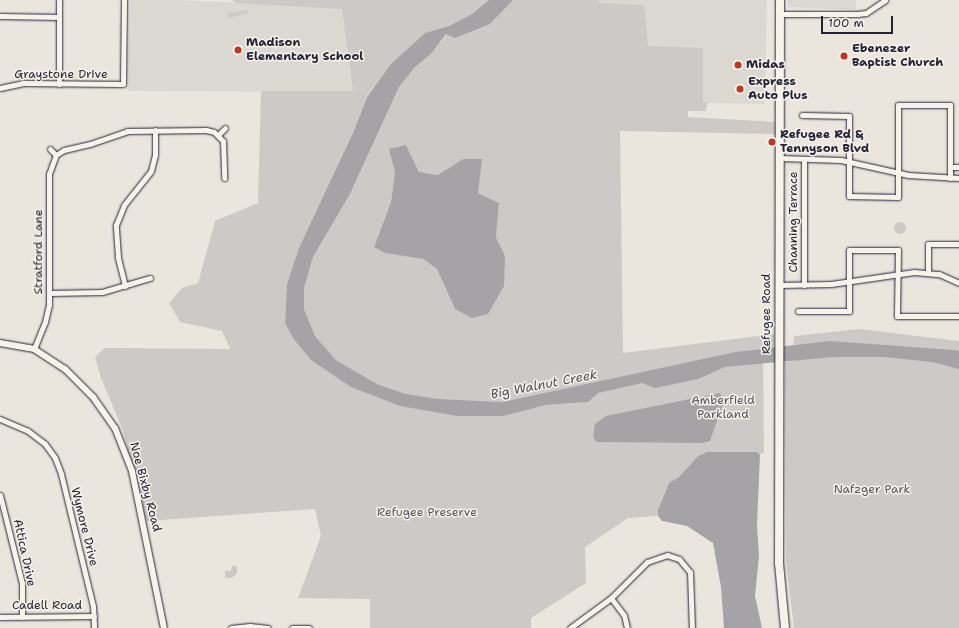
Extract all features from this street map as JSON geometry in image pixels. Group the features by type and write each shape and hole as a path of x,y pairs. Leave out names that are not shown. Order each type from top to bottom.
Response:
{"main road":[{"name":"Refugee Road","path":"780,0 779,563 785,628"}],"street":[{"path":"59,0 59,84"},
{"name":"Graystone Drive","path":"0,88 24,83 123,84 124,0"},
{"path":"780,14 866,13 885,0"},
{"path":"0,16 59,17"},
{"path":"802,115 849,116 849,196 898,197 898,105 950,105 950,178"},
{"path":"218,135 225,128"},
{"path":"126,286 118,257 116,225 124,205 151,171 155,156 155,130"},
{"path":"50,148 56,155 115,133 155,130 206,130 218,135 224,145 224,178"},
{"name":"Stratford Lane","path":"34,349 45,322 50,293 49,174 56,155"},
{"path":"780,158 849,161 898,172 959,178"},
{"name":"Channing Terrace","path":"804,159 804,285"},
{"path":"950,167 959,167"},
{"path":"928,272 928,244 959,244"},
{"path":"798,311 849,311 849,250 898,250 897,316 959,316"},
{"path":"779,285 849,282 898,272 928,272 959,281"},
{"path":"50,293 102,292 150,278"},
{"name":"Noe Bixby Road","path":"0,343 34,349 59,365 82,385 101,407 121,439 132,471 148,543 164,628"},
{"name":"Wymore Drive","path":"0,419 18,424 38,438 52,452 61,474 94,616 94,628"},
{"name":"Attica Drive","path":"0,495 22,583 22,617"},
{"path":"570,628 611,598 652,558 665,555 676,558 685,564 691,575 692,628"},
{"path":"611,598 624,615 627,628"},
{"name":"Cadell Road","path":"0,617 94,616"},
{"path":"231,628 250,626 268,628"},
{"path":"292,628 309,628"}],"shaded area":[{"name":"Madison Elementary School","path":"130,0 181,0 342,8 353,92 128,91"},
{"path":"489,0 513,0 490,24 455,38 446,34 432,53 414,68 399,87 350,194 313,257 304,288 304,309 315,336 336,360 377,384 406,394 439,399 502,402 735,352 830,341 959,351 959,369 932,362 884,357 834,357 725,367 698,379 655,388 642,383 598,393 588,402 546,405 503,416 457,416 400,406 351,387 311,360 293,338 285,323 287,284 299,248 353,133 367,97 391,64 425,33 449,26 472,14"},
{"path":"599,0 767,0 765,104 703,103 647,46 599,3"},
{"path":"788,0 856,0 856,10 788,7"},
{"path":"406,145 419,172 438,175 463,159 482,159 478,193 499,203 496,237 505,256 504,286 488,314 472,318 455,309 437,269 423,259 385,253 374,247 391,202 395,172 389,149"},
{"path":"720,393 724,401 710,441 702,443 596,442 593,436 595,424 606,416"},
{"path":"707,452 757,452 760,455 757,525 759,556 755,596 762,628 724,628 721,587 713,543 687,526 662,521 658,516 658,510 669,483 679,477 698,456"}],"green space":[{"path":"232,0 489,0 472,14 449,26 425,33 391,64 367,96 353,133 300,248 287,284 285,323 293,338 392,401 531,409 546,405 588,402 588,393 763,358 764,452 760,455 757,452 707,452 698,456 679,477 669,483 658,510 658,516 628,518 585,547 586,583 531,618 531,628 370,628 370,599 298,598 321,536 315,509 146,521 123,431 100,375 95,357 105,348 230,349 222,331 180,322 169,303 182,288 198,283 215,221 258,203 261,91 353,91 342,9 236,3"},
{"path":"513,0 599,0 599,3 644,5 648,46 703,48 703,102 707,103 706,111 688,111 688,117 775,122 775,134 620,131 623,353 774,334 774,348 735,352 502,402 439,399 406,394 377,384 336,360 315,336 304,309 304,288 313,257 350,194 399,87 414,68 432,53 447,34 490,24","holes":["406,145 419,172 439,175 463,159 478,193 499,203 496,237 505,256 455,309 437,269 423,259 385,253 374,247 391,202 395,172"]},
{"path":"247,10 249,13 228,18 227,13"},
{"path":"898,222 902,222 906,228 902,234 898,234 894,230 894,226"},
{"name":"Nafzger Park","path":"860,329 959,341 959,628 794,628 786,562 785,362 793,361 794,336"},
{"path":"232,566 237,566 237,573 232,578 225,578 225,571 231,571"}],"place":[{"name":"Madison Elementary School","path":"238,50"},
{"name":"Ebenezer Baptist Church","path":"844,56"},
{"name":"Midas","path":"738,65"},
{"name":"Express Auto Plus","path":"740,89"},
{"name":"Refugee Rd & Tennyson Blvd","path":"772,142"}],"water label":[{"name":"Big Walnut Creek","path":"544,385"}],"park label":[{"name":"Amberfield Parkland","path":"723,408"},
{"name":"Refugee Preserve","path":"427,513"}]}
